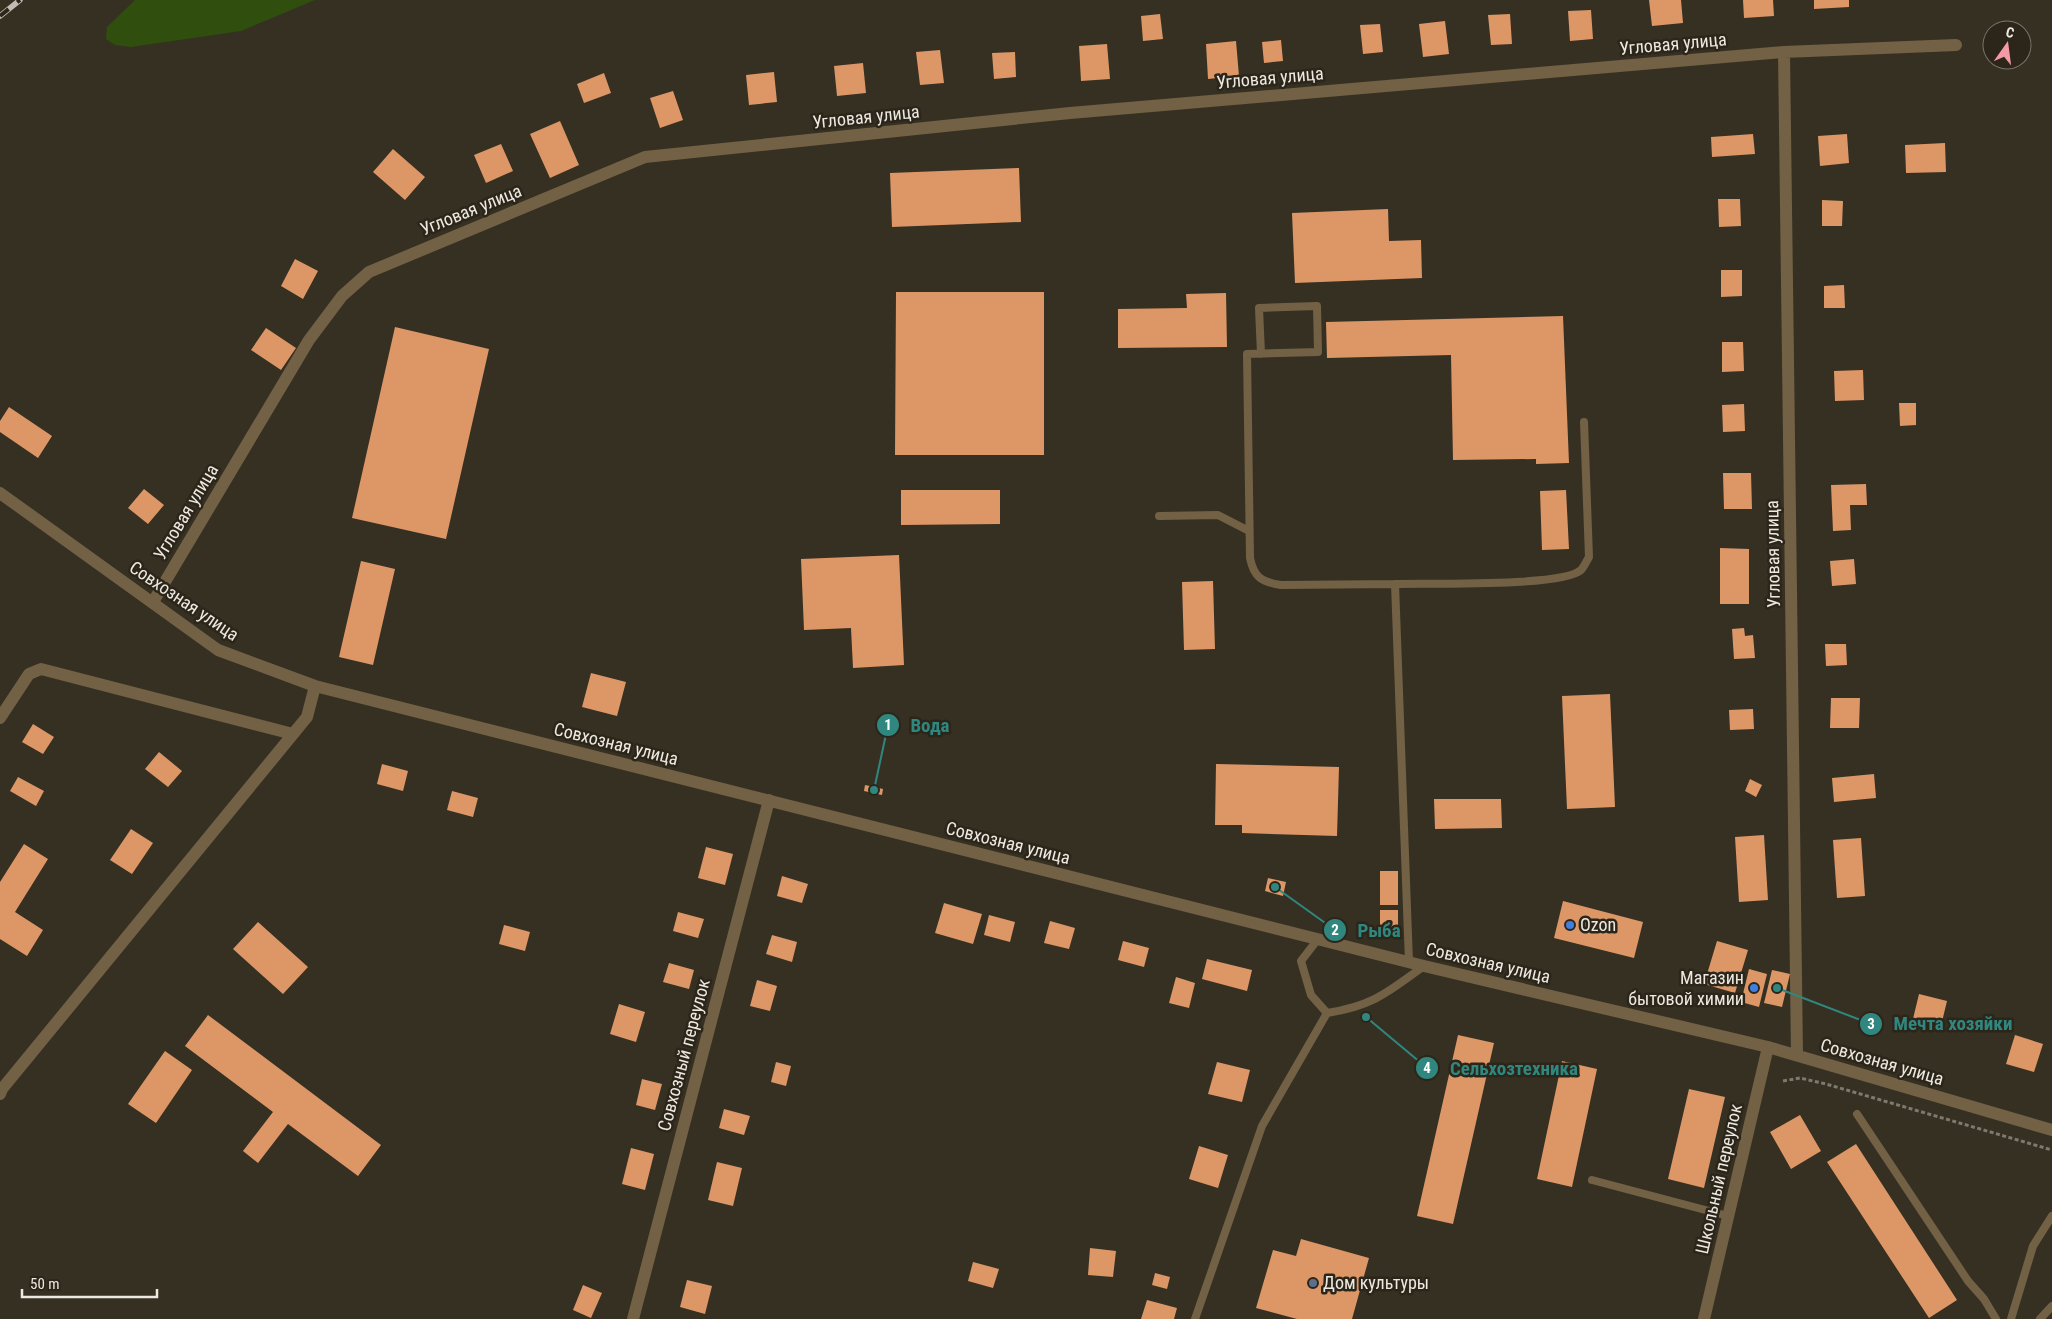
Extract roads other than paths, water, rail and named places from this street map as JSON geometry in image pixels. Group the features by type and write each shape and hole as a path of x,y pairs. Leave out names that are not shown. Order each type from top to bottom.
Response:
{"street":[{"name":"Угловая улица","path":"153,602 308,340 342,296 368,272 645,158 1070,113 1784,52 1956,45"},
{"name":"Угловая улица","path":"1784,52 1797,1055"},
{"name":"Совхозная улица","path":"0,493 218,650 315,686 1424,966 1768,1047 2052,1130"},
{"path":"0,718 29,674 41,669 293,734"},
{"path":"0,1094 2,1089 307,717 315,686"},
{"name":"Совхозный переулок","path":"633,1319 768,800"},
{"name":"Школьный переулок","path":"1704,1319 1768,1047"}],"lane":[{"path":"1261,354 1259,308 1317,306 1318,352 1261,354 1247,354 1250,558 1252,570 1258,578 1270,583 1281,585 1536,582 1562,578 1581,570 1589,557 1584,422"},
{"path":"1159,516 1218,515 1249,531"},
{"path":"1395,584 1409,962"},
{"path":"1318,939 1301,961 1311,996 1327,1014"},
{"path":"1327,1014 1350,1010 1380,998 1424,966"},
{"path":"1195,1319 1262,1126 1327,1014"},
{"path":"1857,1114 1968,1281 1984,1299 1996,1319"},
{"path":"1592,1180 1728,1216"},
{"path":"2012,1319 2034,1246 2052,1216"},
{"path":"2040,1319 2052,1306"}],"railway":[{"path":"0,16 20,0"}],"place":[{"name":"Вода","path":"874,790"},
{"name":"Рыба","path":"1275,887"},
{"name":"Ozon","path":"1570,925"},
{"name":"Магазин бытовой химии","path":"1754,988"},
{"name":"Мечта хозяйки","path":"1777,988"},
{"name":"Сельхозтехника","path":"1366,1017"},
{"name":"Дом культуры","path":"1313,1283"}]}
